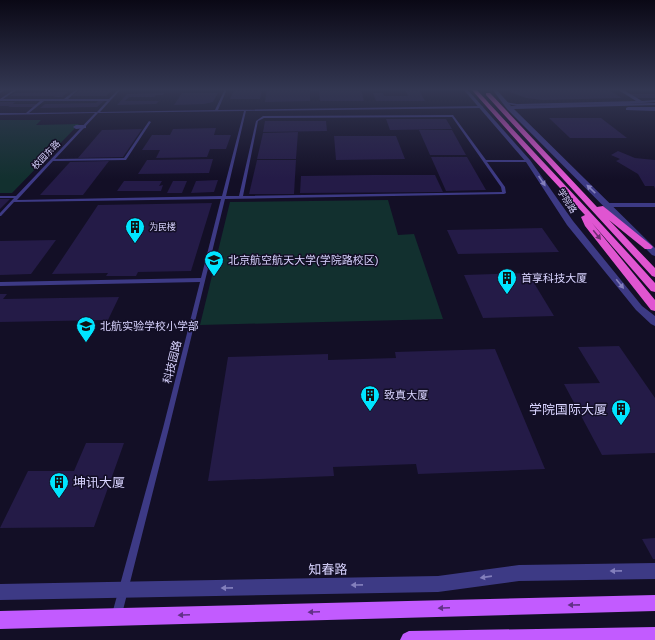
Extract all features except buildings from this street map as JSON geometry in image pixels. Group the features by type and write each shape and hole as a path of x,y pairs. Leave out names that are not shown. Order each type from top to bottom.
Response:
{"highway":[{"name":"学院路","path":"498,119 532,160 578,202 655,289"},
{"name":"学院路","path":"514,119 536,140 593,208 655,274"},
{"path":"580,192 648,246"},
{"path":"578,202 588,224 655,307"}],"main road":[{"path":"0,620 655,603"},
{"path":"409,640 655,636"}],"street":[{"name":"学院路","path":"492,119 516,147 532,160 570,223 639,308 655,322"},
{"name":"学院路","path":"519,119 536,140 608,206 655,254"},
{"path":"76,127 84,127"},
{"path":"608,206 655,205"},
{"name":"知春路","path":"0,592 438,584 519,573 655,570"}],"lane":[{"name":"校园东路","path":"0,215 92,119"},
{"name":"科技园路","path":"116,617 166,428 244,119"},
{"path":"241,197 257,121 260,119"},
{"path":"14,201 504,193 503,187 455,119"},
{"path":"52,160 125,159 150,122"},
{"path":"485,161 532,160"},
{"path":"0,197 18,197"},
{"path":"0,284 202,280"}],"green space":[{"path":"0,120 41,120 36,125 79,124 12,193 0,193"},
{"path":"388,200 398,235 414,234 443,319 200,325 230,202"}],"place":[{"name":"为民楼","path":"135,244"},
{"name":"北京航空航天大学(学院路校区)","path":"214,277"},
{"name":"首享科技大厦","path":"507,295"},
{"name":"北航实验学校小学部","path":"86,343"},
{"name":"致真大厦","path":"370,412"},
{"name":"学院国际大厦","path":"621,426"},
{"name":"坤讯大厦","path":"59,499"}]}
